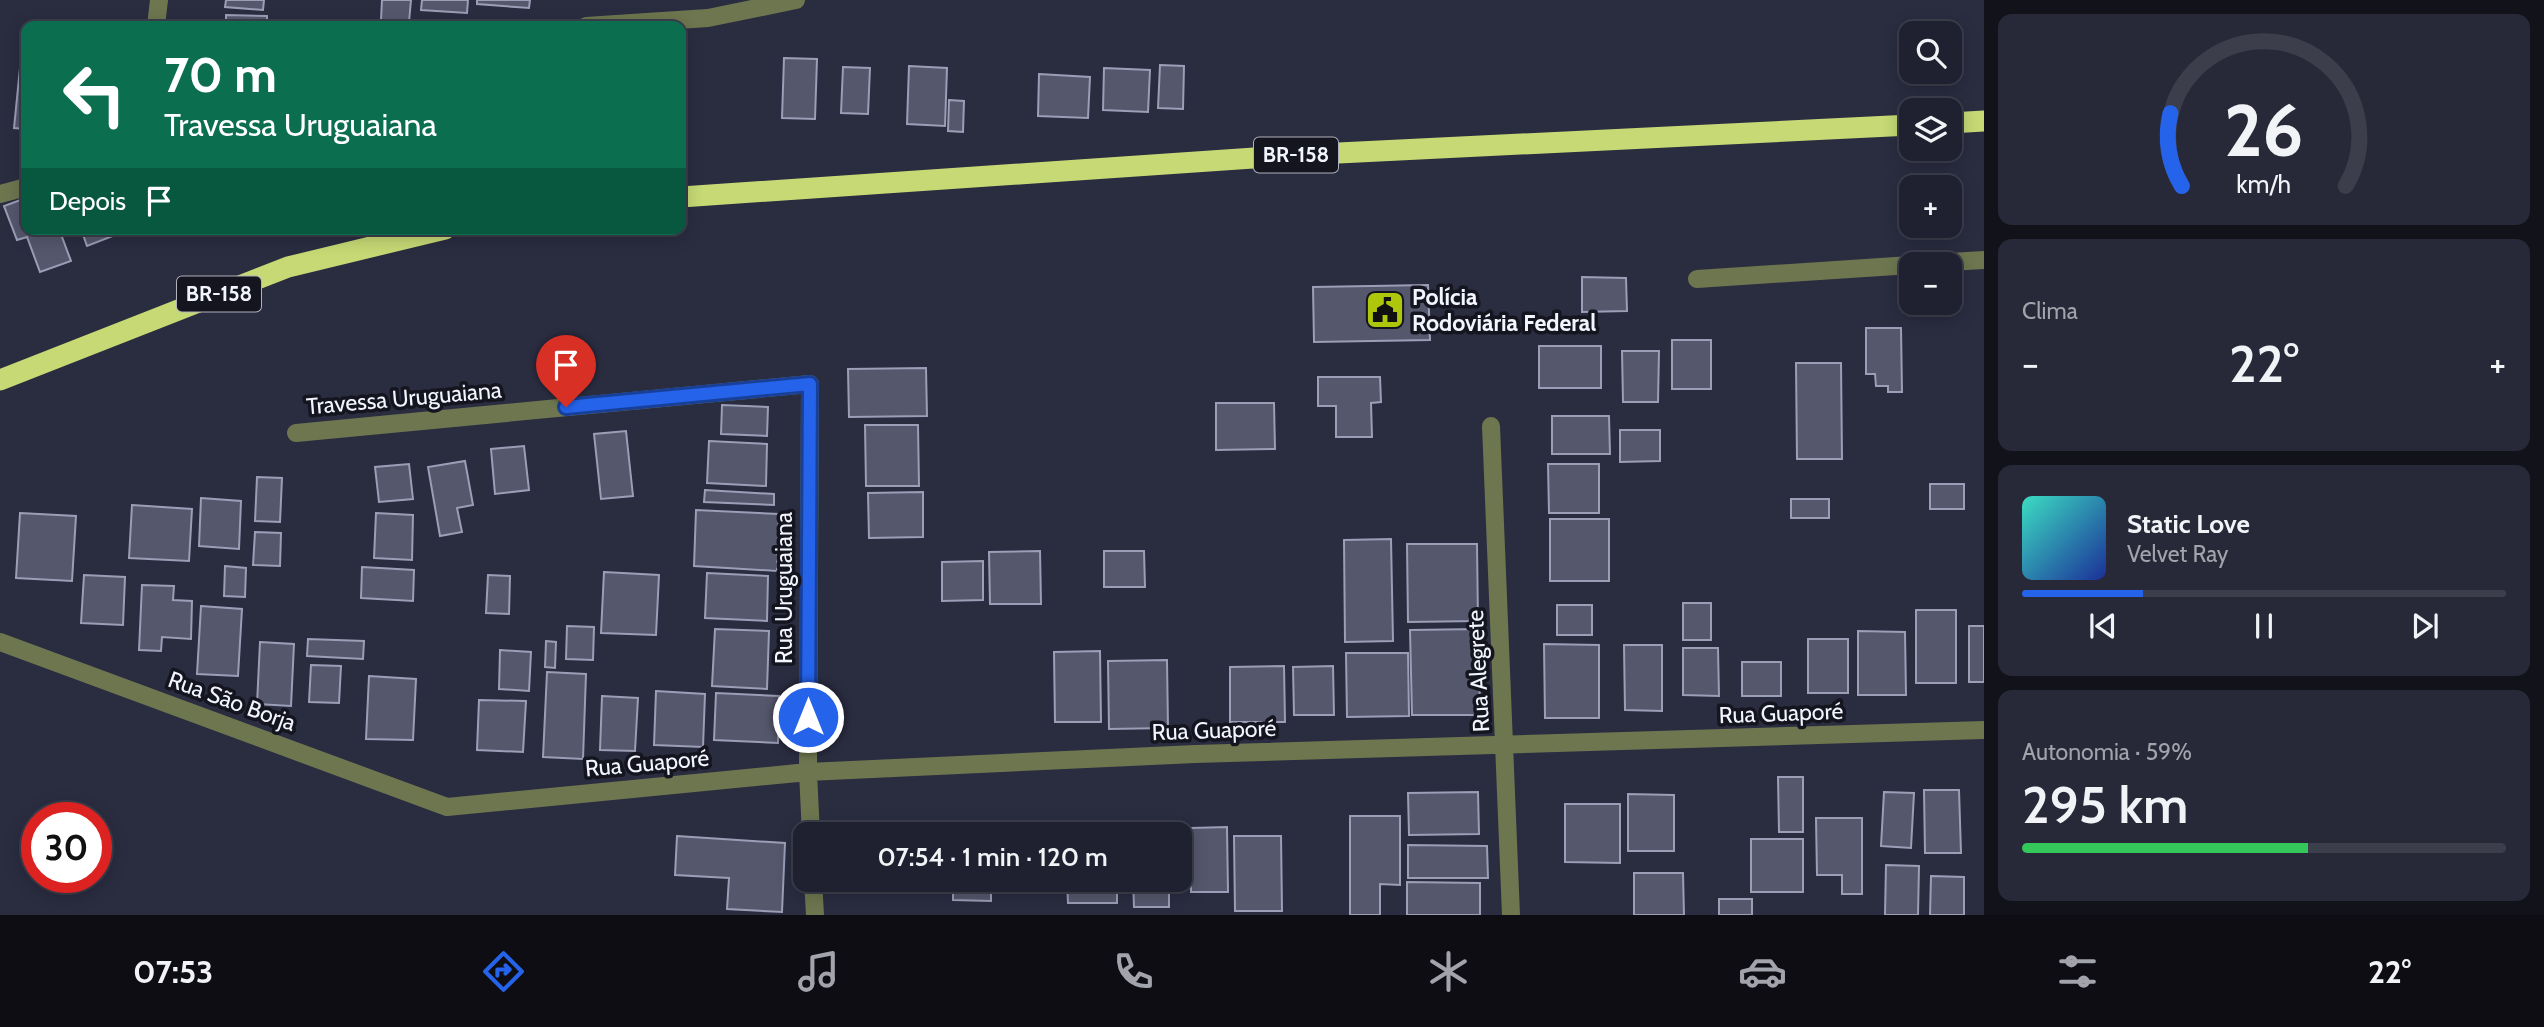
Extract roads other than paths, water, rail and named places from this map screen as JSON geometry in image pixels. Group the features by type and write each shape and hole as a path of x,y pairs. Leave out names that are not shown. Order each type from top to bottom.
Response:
{"highway":[{"path":"1962,122 1984,121"},
{"name":"BR-158","path":"686,197 1298,155 1899,126"},
{"name":"BR-158","path":"0,380 288,267 420,235"}],"street":[{"path":"157,21 159,0"},
{"path":"662,21 708,18 796,0"},
{"path":"0,194 21,188"},
{"path":"1962,261 1984,260"},
{"path":"1697,279 1899,265"},
{"name":"Travessa Uruguaiana","path":"296,433 810,384"},
{"name":"Rua Uruguaiana","path":"810,384 808,772 810,822"},
{"name":"Rua Alegrete","path":"1491,426 1511,915"},
{"name":"Rua São Borja","path":"0,642 447,807"},
{"name":"Rua Guaporé","path":"447,807 808,772 1195,754 1506,747 1984,730"},
{"path":"814,892 815,915"}],"place":[{"name":"Polícia Rodoviária Federal","path":"1385,310"}]}
